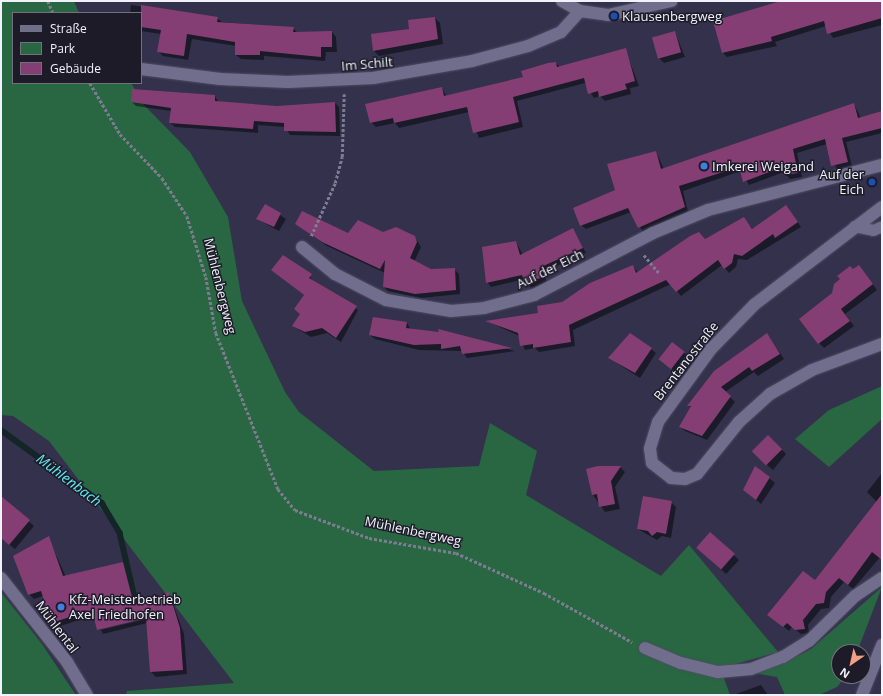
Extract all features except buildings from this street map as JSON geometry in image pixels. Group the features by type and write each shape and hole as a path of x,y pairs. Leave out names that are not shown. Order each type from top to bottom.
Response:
{"street":[{"path":"562,1 580,11 608,15 671,1"},
{"name":"Im Schilt","path":"142,70 220,79 343,80 415,72 528,46 561,32 580,11"},
{"name":"Auf der Eich","path":"302,247 335,274 386,300 450,311 511,303 534,295 636,242 708,210 882,165"},
{"name":"Brentanostraße","path":"882,207 854,226 754,304 711,349 658,422 650,449 652,463 671,478 686,479 697,474 739,422 770,394 812,370 882,344"},
{"name":"Mühlental","path":"1,578 67,662 87,695"},
{"path":"645,648 681,664 718,672 751,669 783,657 809,641 855,596 882,578"},
{"path":"862,695 882,645"}],"lane":[{"path":"854,226 873,230 882,226"}],"path":[{"path":"48,1 53,12"},
{"path":"302,247 322,217 342,157 346,119 343,80"},
{"name":"Mühlenbergweg","path":"91,84 120,134 162,178 187,216 206,277 216,333 278,489 295,510 369,538 456,553 544,593 645,648"},
{"path":"636,242 659,273"}],"green space":[{"path":"1,1 74,1 79,12 12,12 12,84 132,84 145,106 190,152 228,217 242,301 285,392 299,412 374,471 479,466 490,423 537,451 526,495 661,576 689,545 778,652 728,666 724,678 730,695 126,695 127,691 234,683 49,441 13,416 1,415"},
{"path":"882,386 882,419 829,467 795,439 829,410"},
{"path":"882,587 860,644 831,644 831,684 839,684 837,687 819,695 785,695 777,677 754,673 786,662 811,649"},
{"path":"1,592 42,644 76,695 1,695"}],"waterway":[{"name":"Mühlenbach","path":"1,430 102,503 120,533 138,611"}],"place":[{"name":"Klausenbergweg","path":"614,16"},
{"name":"Imkerei Weigand","path":"704,166"},
{"name":"Auf der Eich","path":"872,182"},
{"name":"Kfz-Meisterbetrieb Axel Friedhofen","path":"61,607"}]}
